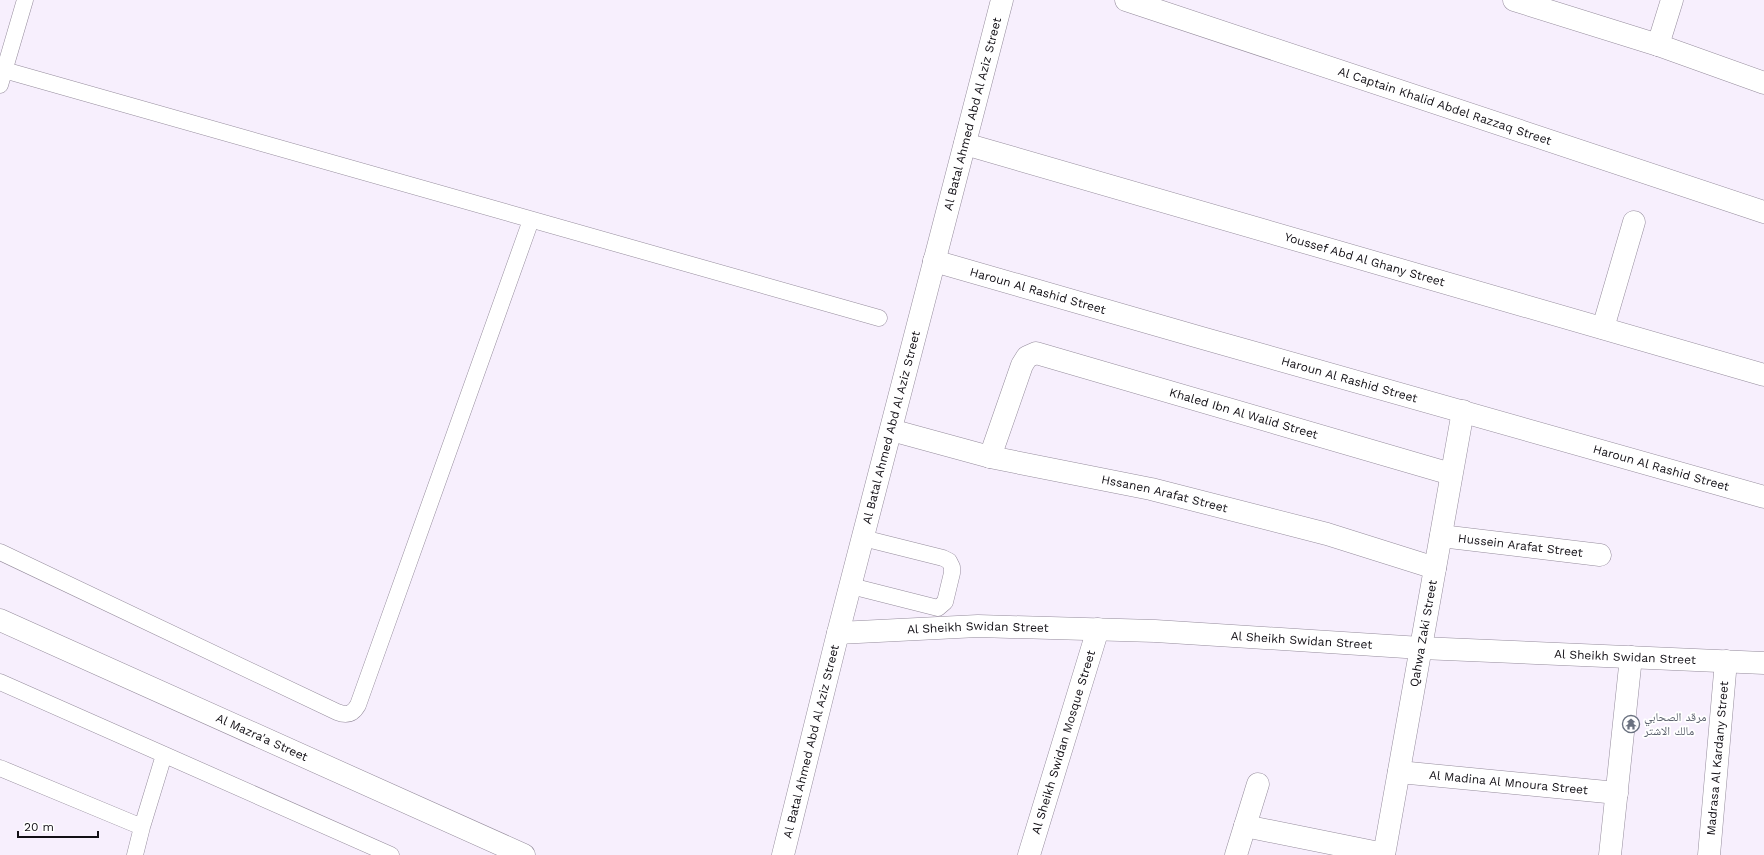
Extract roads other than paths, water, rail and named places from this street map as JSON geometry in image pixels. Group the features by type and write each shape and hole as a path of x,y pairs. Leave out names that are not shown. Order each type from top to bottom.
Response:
{"street":[{"name":"Al Batal Ahmed Abd Al Aziz Street","path":"783,855 850,586 1002,0"},
{"name":"Al Captain Khalid Abdel Razzaq Street","path":"1126,0 1764,212"},
{"path":"1514,0 1658,45 1764,83"},
{"path":"1658,45 1672,0"},
{"name":"Youssef Abd Al Ghany Street","path":"965,144 1764,374"},
{"path":"1603,328 1634,222"},
{"name":"Haroun Al Rashid Street","path":"934,261 1764,497"},
{"name":"Khaled Ibn Al Walid Street","path":"990,457 1022,364 1027,357 1036,353 1451,474"},
{"name":"Qahwa Zaki Street","path":"1384,854 1463,411"},
{"name":"Hssanen Arafat Street","path":"891,430 990,457 1158,491 1327,534 1435,568"},
{"name":"Hussein Arafat Street","path":"1441,536 1600,555"},
{"name":"Al Mazra'a Street","path":"0,620 524,855"},
{"name":"Al Sheikh Swidan Street","path":"838,633 978,626 1098,629 1155,631 1421,648 1764,663"},
{"name":"Al Sheikh Swidan Mosque Street","path":"1029,855 1098,629"},
{"path":"1610,855 1631,657"},
{"name":"Madrasa Al Kardany Street","path":"1709,855 1726,661"},
{"name":"Al Madina Al Mnoura Street","path":"1399,772 1617,793"},
{"path":"1236,855 1258,784"},
{"path":"1245,826 1384,854"}],"lane":[{"path":"25,0 2,77 531,220 879,318"},
{"path":"0,552 337,712 350,714 355,710 364,690 531,220"},
{"path":"850,586 938,608 945,602 952,573 952,567 949,561 943,558 863,538"},
{"path":"0,682 391,855"},
{"path":"135,855 164,755"},
{"path":"0,768 142,827"}],"place":[{"name":"مرقد الصحابي مالك الاشتر","path":"1631,724"}]}
